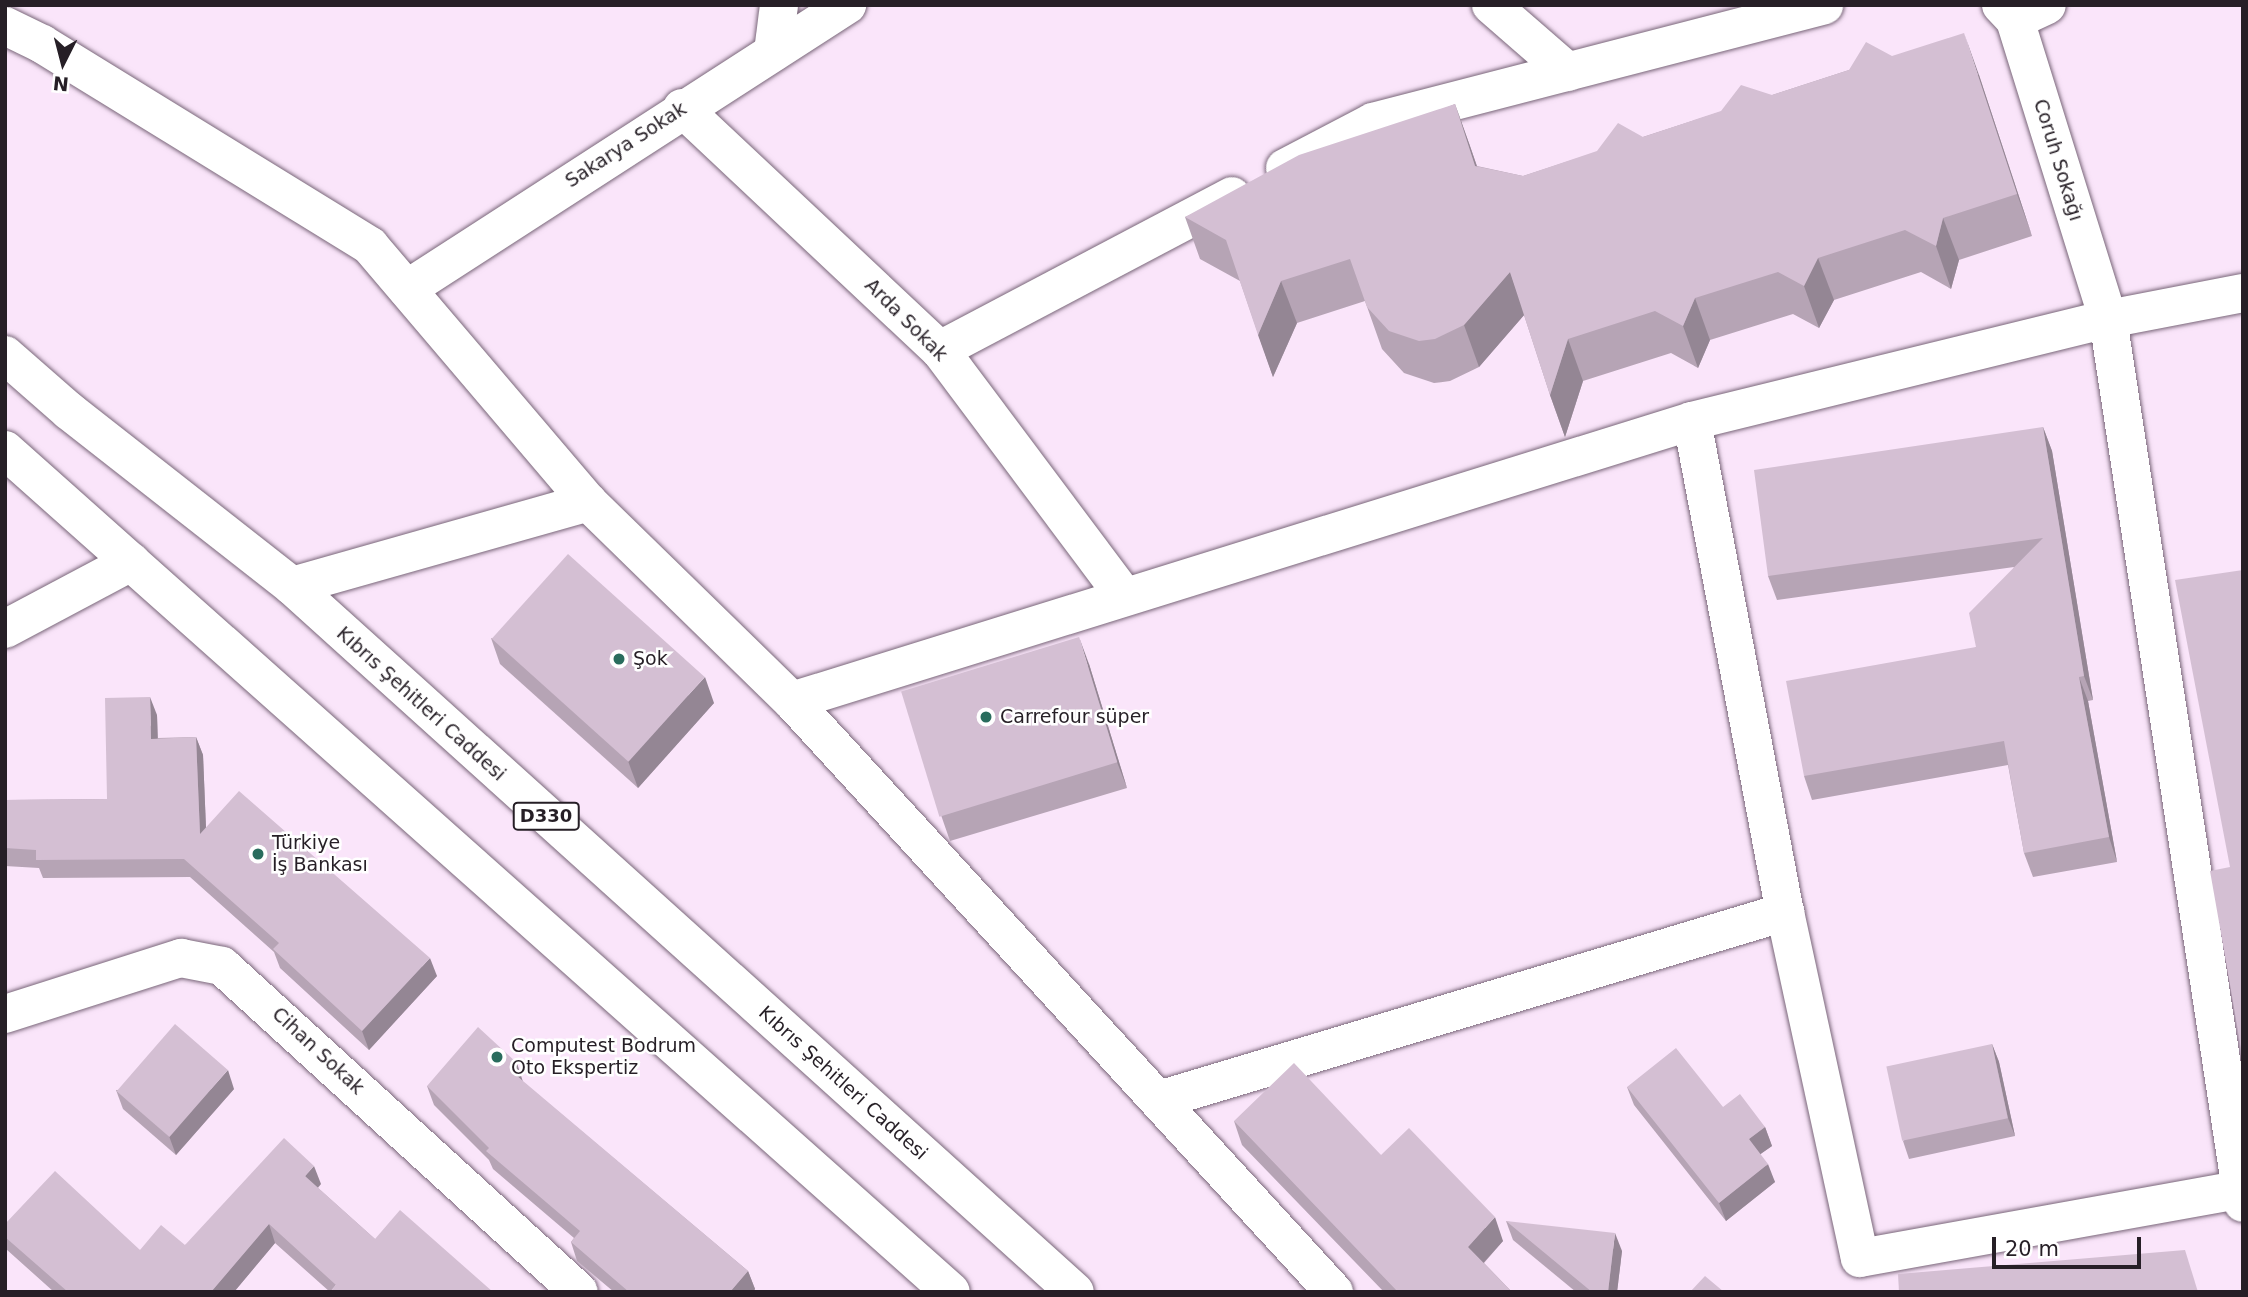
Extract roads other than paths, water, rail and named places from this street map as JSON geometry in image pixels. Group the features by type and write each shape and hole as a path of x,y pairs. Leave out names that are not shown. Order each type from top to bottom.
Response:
{"main road":[{"path":"773,51 779,5"},
{"name":"Sakarya Sokak","path":"407,289 682,108 847,5"},
{"path":"1491,5 1568,72"},
{"path":"940,350 1373,122 1824,5"},
{"name":"Coruh Sokağı","path":"2021,10 2108,319 2242,1194"},
{"path":"5,26 42,44 370,246 587,502 792,701 1334,1292"},
{"name":"Arda Sokak","path":"682,108 940,350 1123,595"},
{"path":"792,701 1123,595 1692,421 2108,319 2243,293"},
{"name":"Kıbrıs Şehitleri Caddesi","path":"5,355 69,411 292,586 1075,1292"},
{"path":"1692,421 1785,912 1860,1258 2242,1194"},
{"path":"5,450 951,1292"},
{"path":"292,586 587,502"},
{"path":"5,629 131,562"},
{"path":"1159,1100 1785,912"},
{"name":"Cihan Sokak","path":"5,1014 181,958 222,966 579,1292"}],"place":[{"name":"Şok","path":"619,659"},
{"name":"Carrefour süper","path":"986,717"},
{"name":"Türkiye İş Bankası","path":"258,854"},
{"name":"Computest Bodrum Oto Ekspertiz","path":"497,1057"}]}
